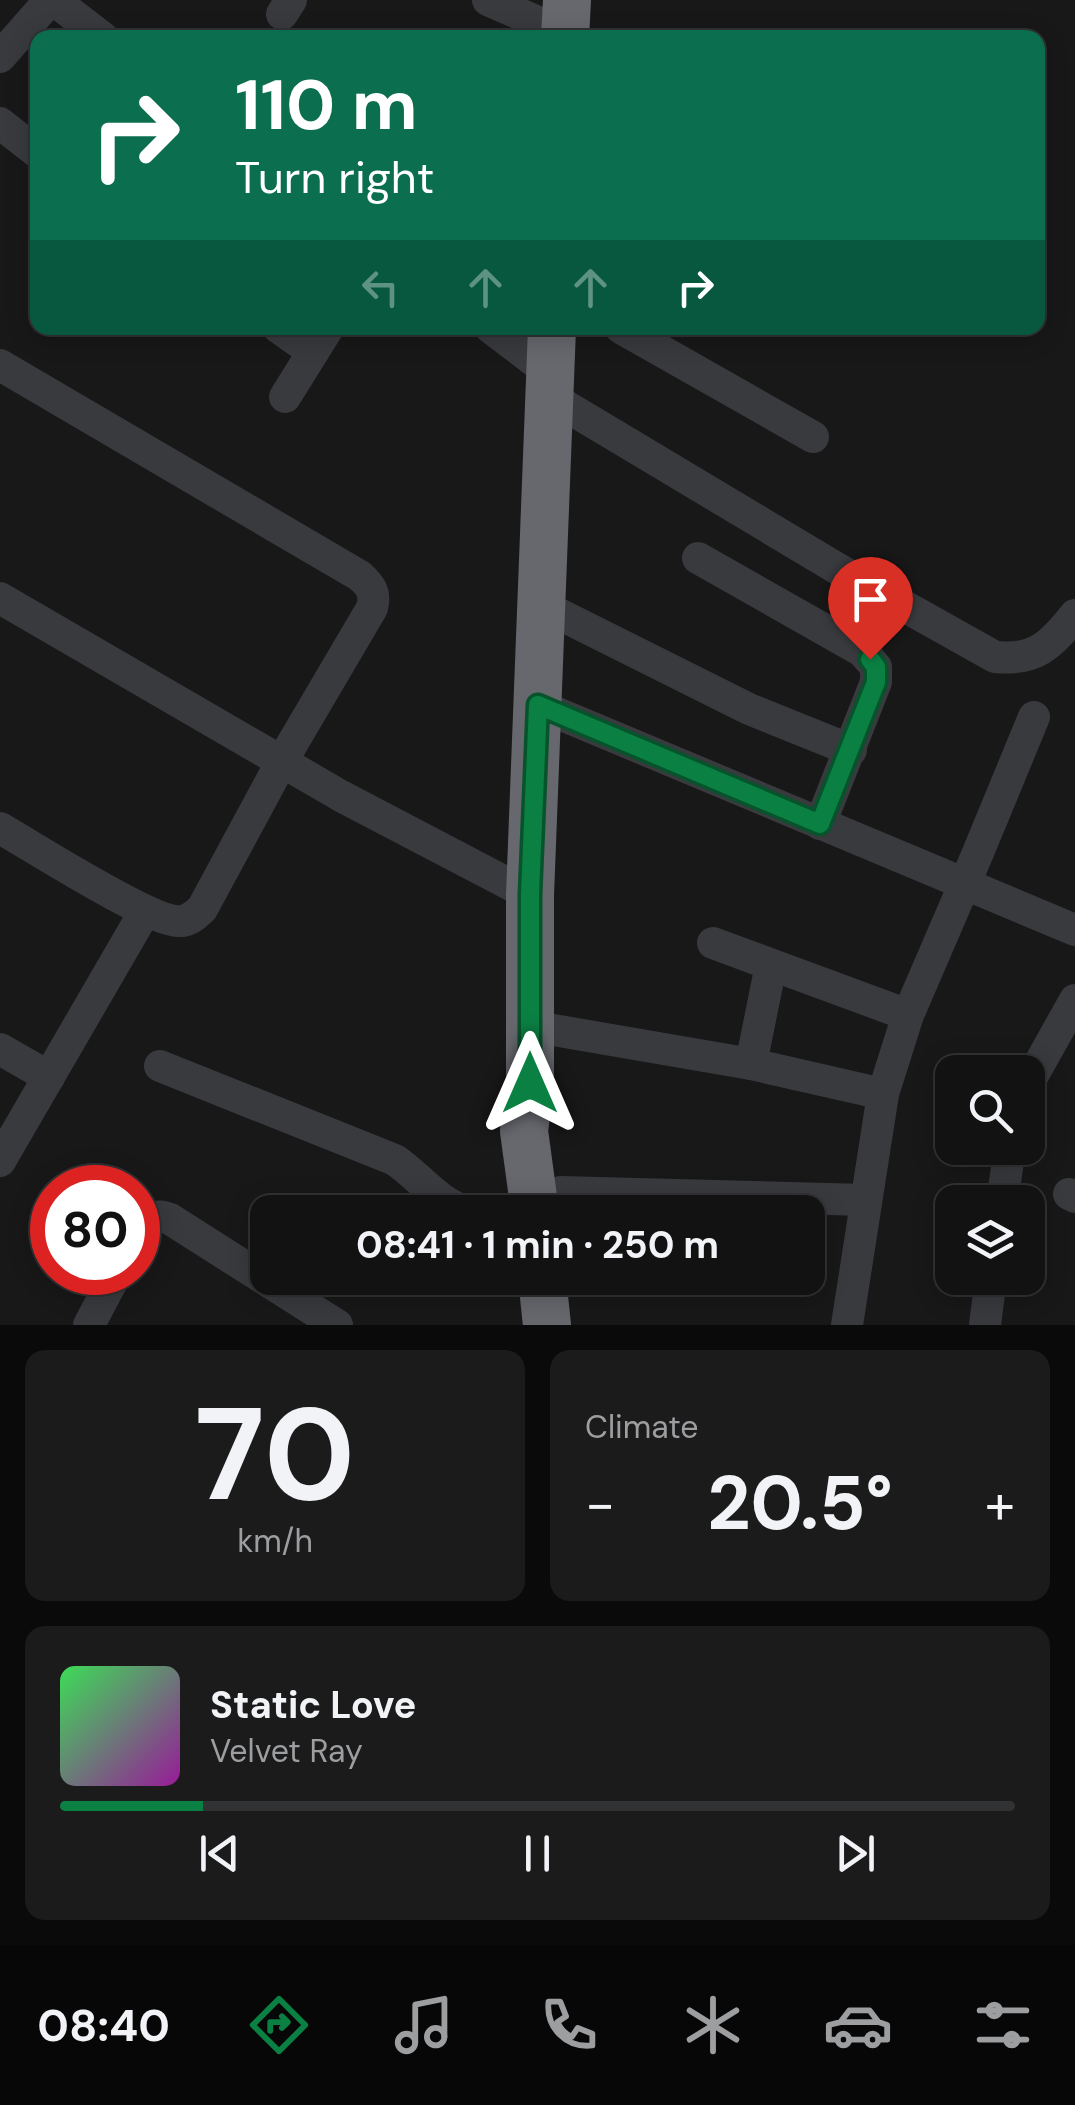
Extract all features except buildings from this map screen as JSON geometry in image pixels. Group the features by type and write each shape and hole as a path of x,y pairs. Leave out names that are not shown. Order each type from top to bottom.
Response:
{"highway":[{"path":"549,1195 524,1130 530,1083 530,894 550,365"},
{"path":"544,1295 547,1325"},
{"path":"572,1295 575,1325"}],"street":[{"path":"0,57 52,0 92,30"},
{"path":"488,0 566,24"},
{"path":"0,123 30,139"},
{"path":"502,335 838,568 995,657 1028,655 1046,648 1075,615"},
{"path":"633,335 813,436"},
{"path":"285,397 321,340"},
{"path":"0,365 360,576 373,591 374,600 202,909 190,918 179,922 144,911 0,828"},
{"path":"698,558 862,652 876,667 876,682 820,824"},
{"path":"0,598 342,796 530,894"},
{"path":"541,605 725,698 850,750"},
{"path":"538,705 1075,930"},
{"path":"847,1325 883,1094 908,1014 1034,717"},
{"path":"0,1160 144,911"},
{"path":"713,943 908,1014"},
{"path":"751,1064 771,965"},
{"path":"1045,1057 1072,1014"},
{"path":"530,1026 751,1064 883,1094"},
{"path":"0,1048 49,1076"},
{"path":"160,1066 395,1160 438,1195"},
{"path":"825,1201 866,1200"},
{"path":"160,1216 170,1218 338,1325"},
{"path":"89,1325 105,1295"},
{"path":"985,1325 989,1295"}],"route":[{"path":"530,1083 530,894 538,705 820,824 876,682 878,674 870,659"}]}
